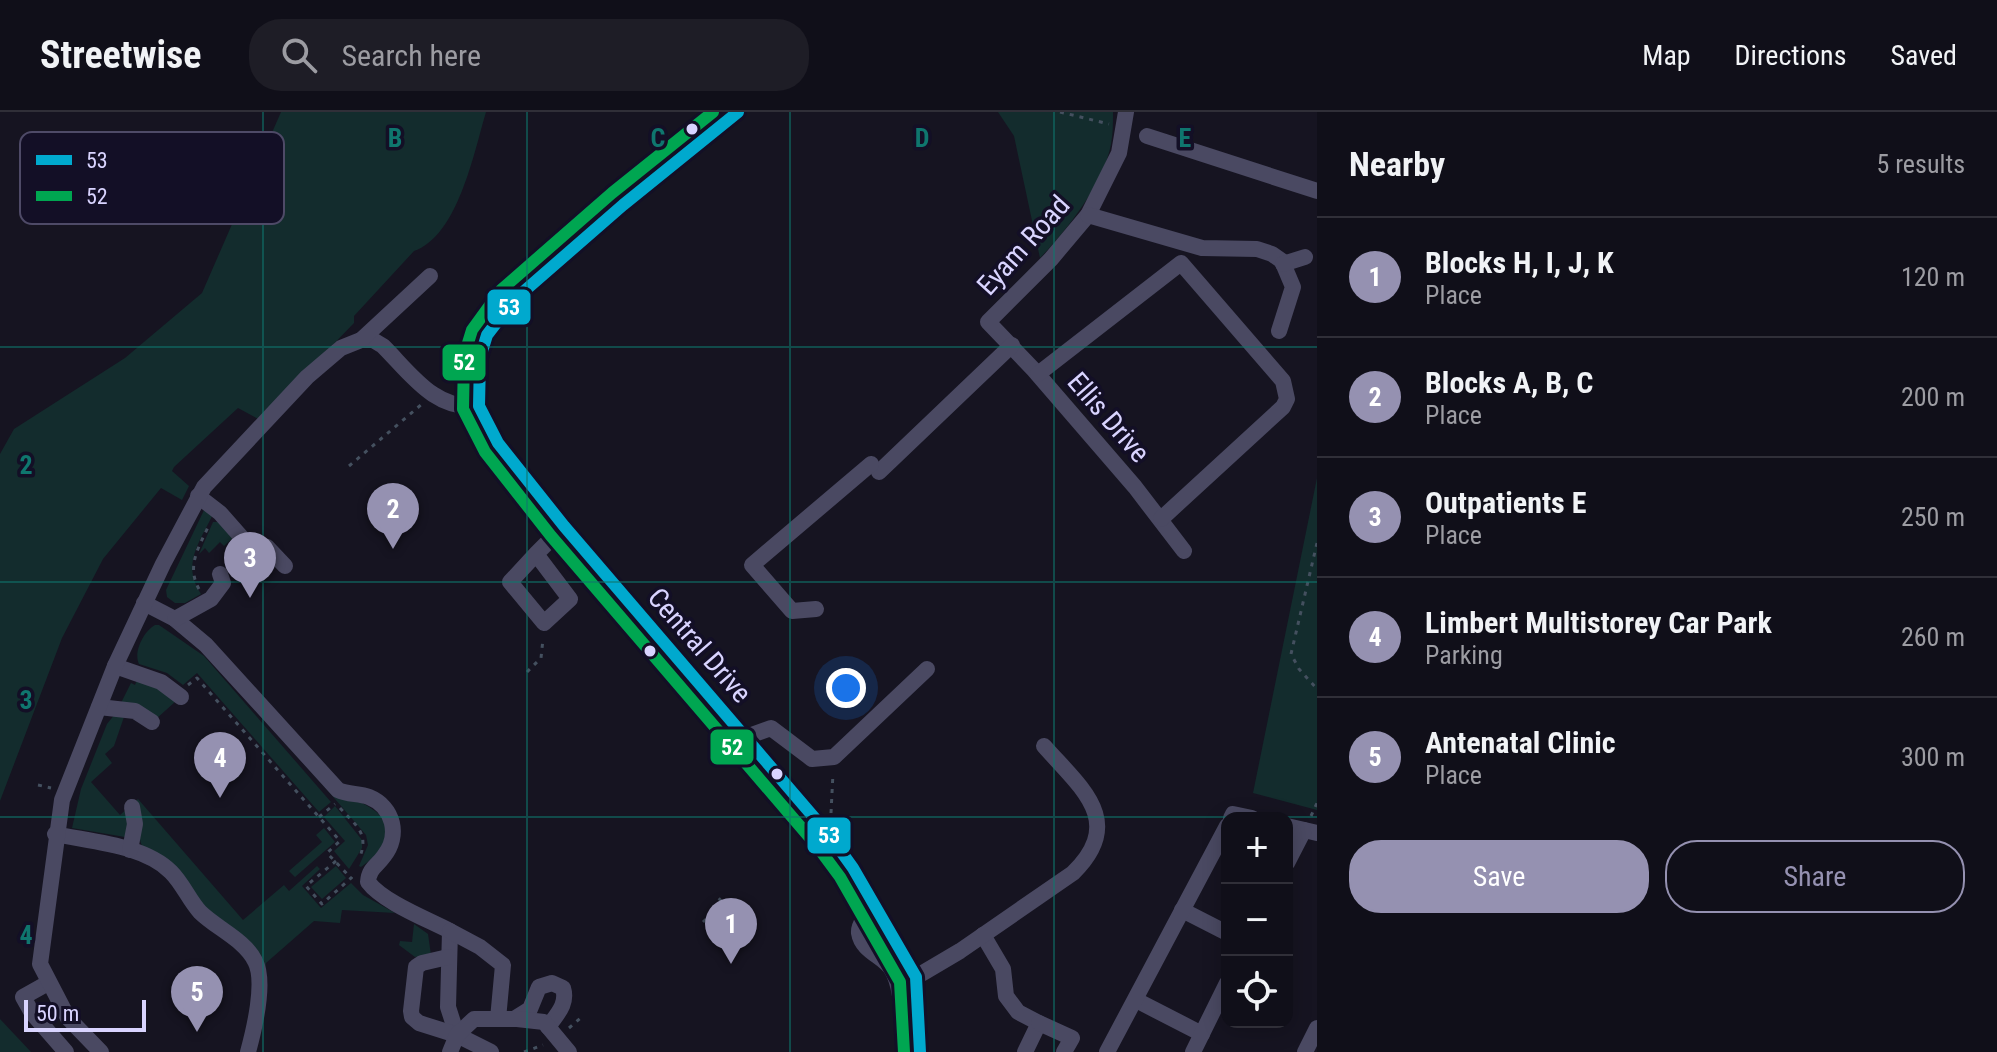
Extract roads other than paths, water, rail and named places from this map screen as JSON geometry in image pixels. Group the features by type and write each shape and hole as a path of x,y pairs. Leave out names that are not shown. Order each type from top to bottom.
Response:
{"street":[{"path":"361,340 373,340 383,346 432,396 463,408 479,406 480,358 487,335 514,300 623,205 738,112"},
{"name":"Eyam Road","path":"988,322 1051,259 1088,215 1119,153 1126,112"},
{"path":"1147,136 1317,191"},
{"path":"1088,215 1202,248 1257,249 1272,254 1283,264 1293,287 1279,331"},
{"path":"1283,264 1305,257"},
{"path":"1038,374 1181,263 1283,381 1287,399 1283,407 1161,519"},
{"path":"101,1052 68,1018 40,964 55,834 64,791 115,666 198,496 307,377 341,348 361,340 430,276"},
{"name":"Ellis Drive","path":"988,322 1038,374 1161,519 1184,551"},
{"path":"816,609 792,611 752,565 875,468 1012,345"},
{"name":"Central Drive","path":"479,406 498,443 564,526 830,836 853,868 916,977 920,1052"},
{"path":"198,496 216,509 258,556 267,547 285,566"},
{"path":"536,554 570,599 544,623 510,582 536,554 564,526"},
{"path":"175,619 216,595 223,583 220,574"},
{"path":"144,603 175,619 206,645 338,790 368,797 383,806 389,814 394,832 383,858 369,873 369,885 497,958 503,965 506,1019"},
{"path":"115,666 183,693"},
{"path":"746,737 771,728 812,759 834,757 927,669"},
{"path":"99,707 126,708 152,722"},
{"path":"916,977 1073,873 1094,848 1098,824 1091,799 1044,746"},
{"path":"130,850 135,824 132,807"},
{"path":"1293,850 1303,829"},
{"path":"55,834 130,850 160,863 183,886 198,910 255,961 260,982 248,1052"},
{"path":"1107,1052 1221,838"},
{"path":"875,906 861,923 859,933 867,948 892,970 900,1001 906,1052"},
{"path":"1182,910 1221,930"},
{"path":"450,931 448,1007 457,1035"},
{"path":"983,935 1003,969 1006,996 1018,1012 1072,1038 1064,1052"},
{"path":"448,957 416,967 411,1011 416,1022 457,1035 491,1052"},
{"path":"48,983 23,997 32,1013 66,1052"},
{"path":"506,1019 530,1009 539,987 552,983 563,988 565,997 563,1007 548,1027"},
{"path":"1136,1000 1200,1046 1221,997"},
{"path":"450,1052 457,1035 474,1019 544,1022 569,1052"},
{"path":"1025,1052 1039,1023"},
{"path":"1305,1052 1317,1028"}],"place":[{"name":"Blocks A, B, C","path":"393,549"},
{"name":"Outpatients E","path":"250,598"},
{"name":"Limbert Multistorey Car Park","path":"220,798"},
{"name":"Blocks H, I, J, K","path":"731,964"},
{"name":"Antenatal Clinic","path":"197,1032"}]}
